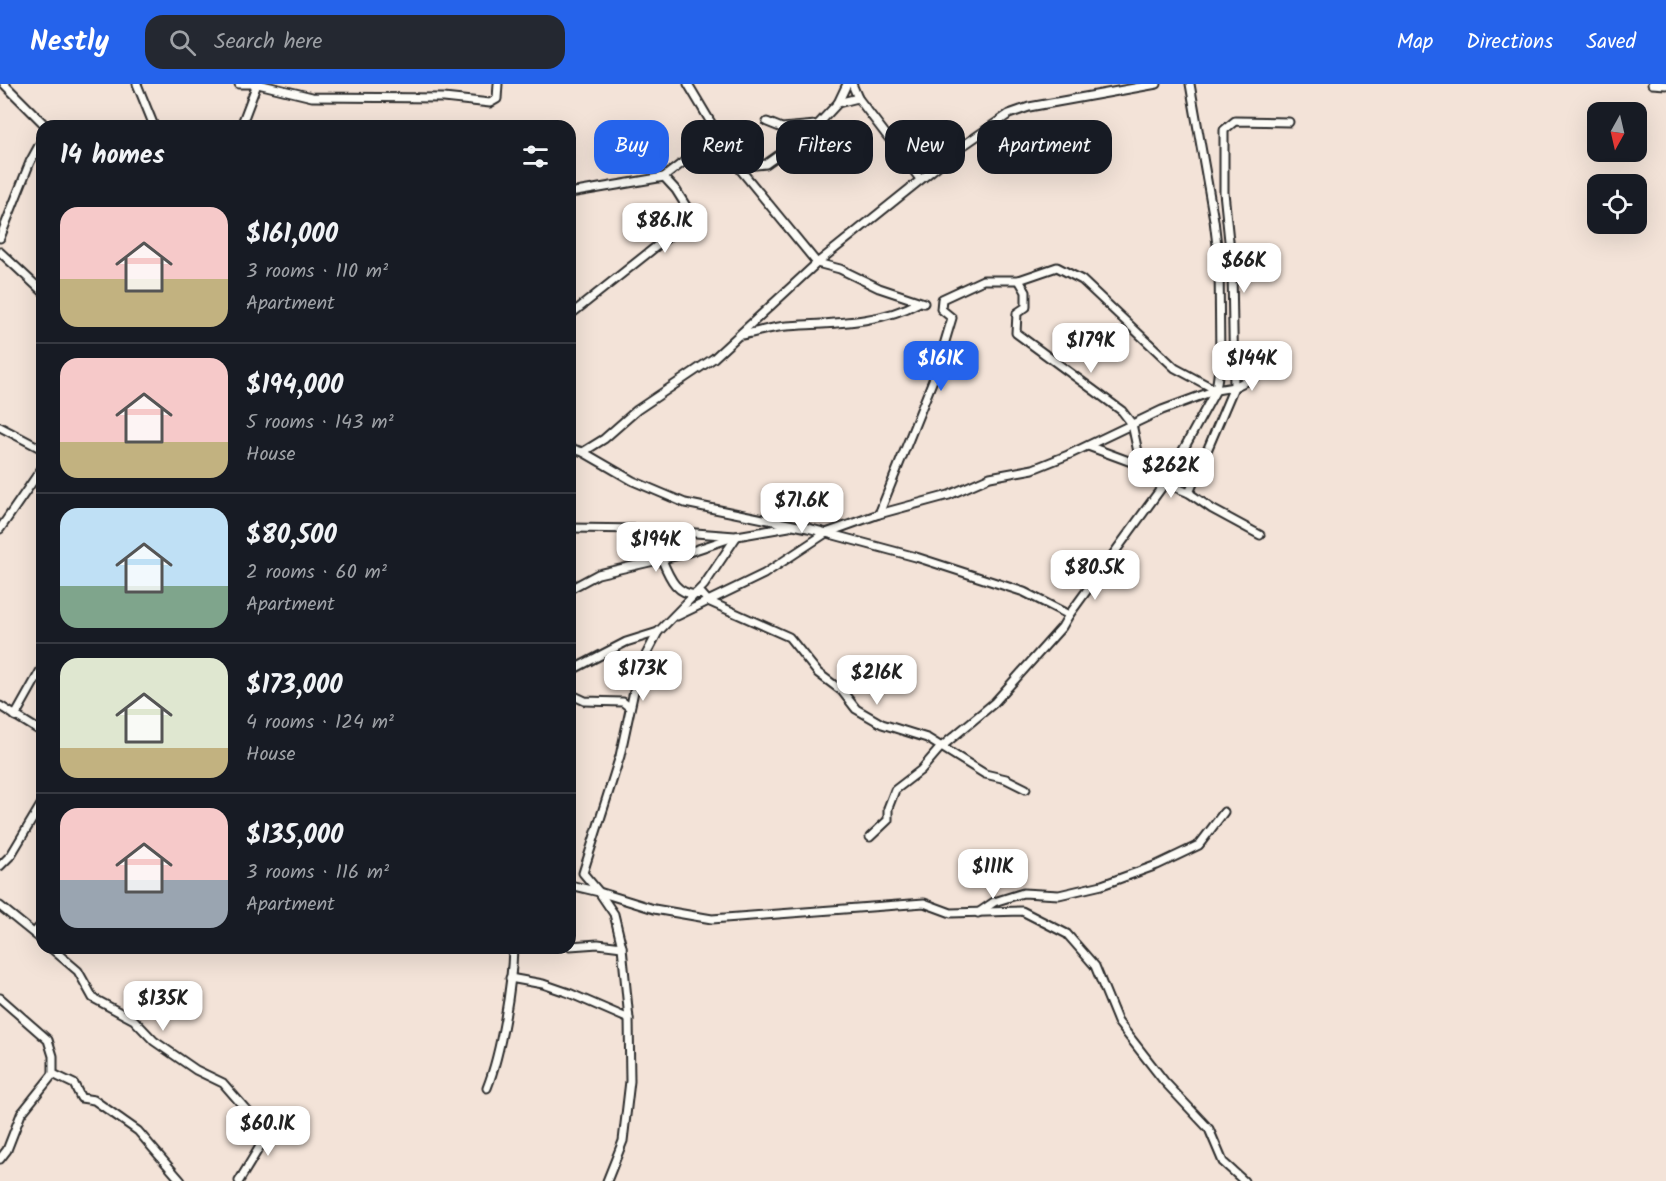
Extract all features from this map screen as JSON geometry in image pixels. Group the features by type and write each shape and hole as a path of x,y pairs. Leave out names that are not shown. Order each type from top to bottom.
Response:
{"street":[{"path":"4,84 40,120"},
{"path":"137,84 152,120"},
{"path":"239,84 257,84 312,97 444,98 490,103 497,99 498,84"},
{"path":"244,118 257,84"},
{"path":"687,84 708,120"},
{"path":"821,120 838,103 847,84"},
{"path":"852,84 858,98 920,179"},
{"path":"583,452 604,440 638,410 714,358 817,263 920,179 1009,114 1029,107 1157,84"},
{"path":"870,837 888,820 888,808 895,790 921,771 940,748 994,703 1062,627 1165,483 1216,390 1220,362 1219,262 1214,220 1190,84"},
{"path":"1653,84 1666,85"},
{"path":"838,103 858,98"},
{"path":"1189,492 1234,387 1232,270 1224,192 1224,130 1235,121 1289,122"},
{"path":"767,122 776,126"},
{"path":"0,238 36,151"},
{"path":"576,192 664,177 681,164"},
{"path":"739,335 785,326 831,325 903,311 921,303 840,269 817,263 744,174"},
{"path":"576,310 687,222 689,214 686,206 664,177"},
{"path":"0,252 36,285"},
{"path":"879,514 935,375 952,318 941,309 942,299 983,280 1019,280 1057,267 1082,280 1175,368 1216,390"},
{"path":"1019,280 1026,292 1026,307 1017,313 1016,333 1122,411 1132,424 1138,452 1151,462 1165,483"},
{"path":"672,618 764,574 826,533 879,514 949,495 990,477 1033,469 1088,446 1132,424 1216,390 1234,387 1279,365"},
{"path":"0,428 36,446"},
{"path":"1088,446 1134,463 1165,483 1189,492 1212,509 1260,535"},
{"path":"576,450 633,481 685,503 826,533 995,582 1024,592 1069,615"},
{"path":"0,529 36,477"},
{"path":"576,586 598,574 661,559 737,536 794,526"},
{"path":"576,528 643,529 737,536"},
{"path":"643,529 655,545 668,579 695,595 702,594 708,601 789,637 818,673 842,691 856,708 882,724 927,738 985,774 1006,779 1026,789"},
{"path":"607,1181 623,1141 630,1081 629,1019 621,947 614,914 583,873 620,756 639,668 658,632 695,595 737,536"},
{"path":"576,668 626,642 658,632"},
{"path":"15,716 36,679"},
{"path":"576,697 585,701 622,702 629,707"},
{"path":"0,706 36,728"},
{"path":"978,913 994,902 1023,893 1059,895 1102,885 1157,865 1199,844 1224,812"},
{"path":"0,866 11,855 36,813"},
{"path":"576,886 654,909 712,919 924,903 951,914 1022,911 1067,934 1095,966 1118,1022 1164,1081 1209,1129 1223,1162 1244,1181"},
{"path":"0,906 34,933 36,931"},
{"path":"576,946 598,944 621,947"},
{"path":"58,954 78,971 93,998 134,1020 154,1041 196,1070 223,1083 263,1129 265,1138 239,1181"},
{"path":"487,1088 495,1068 512,954"},
{"path":"510,978 543,984 629,1019"},
{"path":"0,1010 3,1001 48,1040 53,1056 53,1074 21,1114 7,1150 0,1159"},
{"path":"53,1074 74,1084 81,1098 94,1100 138,1131 181,1181"}]}
